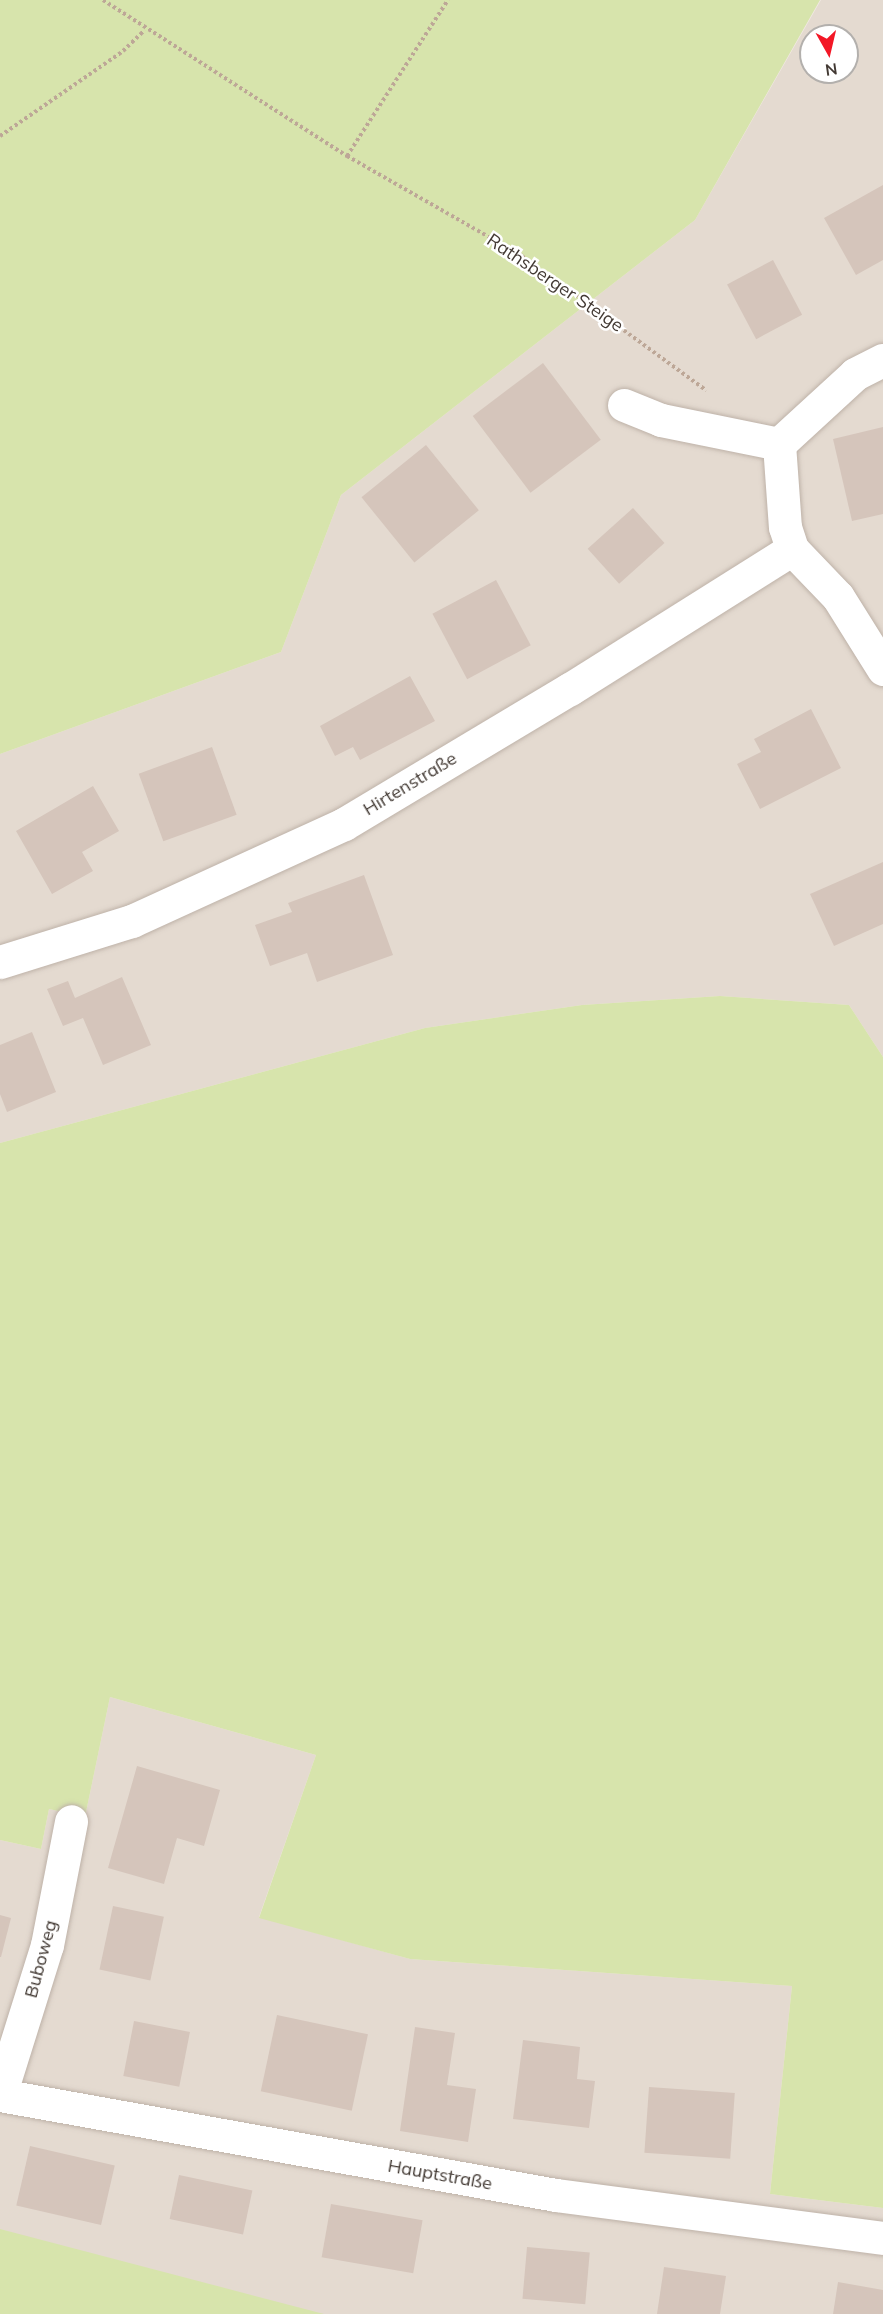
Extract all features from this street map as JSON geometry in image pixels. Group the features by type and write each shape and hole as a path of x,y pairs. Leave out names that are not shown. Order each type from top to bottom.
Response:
{"street":[{"path":"779,444 855,374 883,360"},
{"path":"624,405 661,420 779,444"},
{"path":"779,444 784,527 792,549 838,597 883,669"},
{"name":"Hirtenstraße","path":"0,962 132,921 344,824 570,689 792,549"},
{"name":"Buboweg","path":"0,2095 47,1945 71,1821"},
{"name":"Hauptstraße","path":"0,2095 556,2195 883,2238"}],"path":[{"name":"Rathsberger Steige","path":"103,0 145,30 347,156 522,256 716,397"},
{"path":"347,156 448,0"},
{"path":"0,136 123,51 145,30"}],"shaded area":[{"path":"821,0 883,0 883,1057 849,1005 720,996 582,1005 425,1028 0,1143 0,754 281,652 341,495 695,220 799,38 799,84 859,84 859,24 807,24"},
{"path":"110,1697 316,1755 259,1917 410,1959 792,1986 770,2194 883,2208 883,2314 0,2314 0,1840 41,1849 49,1809 85,1817"}],"green space":[{"path":"0,0 820,0 806,24 799,24 799,37 695,220 341,495 281,652 0,754"},
{"path":"720,996 849,1005 883,1057 883,2208 770,2194 792,1986 410,1959 259,1918 316,1755 110,1697 85,1817 49,1809 41,1849 0,1840 0,1143 425,1028 582,1005"},
{"path":"0,2229 324,2314 0,2314"}],"building":[{"path":"883,185 883,260 856,275 824,218"},
{"path":"773,260 802,315 756,339 727,284"},
{"path":"543,363 601,440 530,493 473,416"},
{"path":"883,427 883,514 852,521 833,439"},
{"path":"426,445 479,510 414,563 361,497"},
{"path":"633,508 664,543 619,584 588,549"},
{"path":"496,580 531,645 467,679 432,614"},
{"path":"410,676 435,721 360,760 353,747 335,756 320,726"},
{"path":"811,709 841,768 760,809 737,764 761,752 754,739"},
{"path":"212,747 237,815 163,841 139,774"},
{"path":"93,786 119,831 82,852 93,871 52,894 16,831"},
{"path":"883,862 883,924 834,946 810,894"},
{"path":"364,875 393,955 317,982 307,953 270,966 255,925 292,912 288,903"},
{"path":"122,977 151,1045 103,1065 83,1018 63,1026 47,989 68,981 75,998"},
{"path":"32,1032 56,1092 7,1112 0,1094 0,1045"},
{"path":"137,1766 220,1790 204,1846 177,1838 164,1884 108,1868"},
{"path":"113,1906 164,1917 150,1980 99,1970"},
{"path":"0,1915 11,1918 1,1957 0,1957"},
{"path":"277,2015 368,2034 352,2111 261,2091"},
{"path":"134,2021 190,2032 179,2087 123,2076"},
{"path":"415,2027 455,2033 447,2085 476,2089 468,2142 400,2131"},
{"path":"523,2040 580,2047 577,2079 595,2081 589,2128 513,2119"},
{"path":"649,2087 735,2093 730,2159 644,2153"},
{"path":"30,2146 115,2166 101,2225 16,2205"},
{"path":"179,2175 252,2191 243,2235 170,2219"},
{"path":"331,2204 423,2220 413,2273 322,2257"},
{"path":"527,2247 590,2252 585,2304 522,2299"},
{"path":"664,2267 726,2276 720,2314 657,2314"},
{"path":"838,2282 883,2290 883,2314 833,2314"}]}
